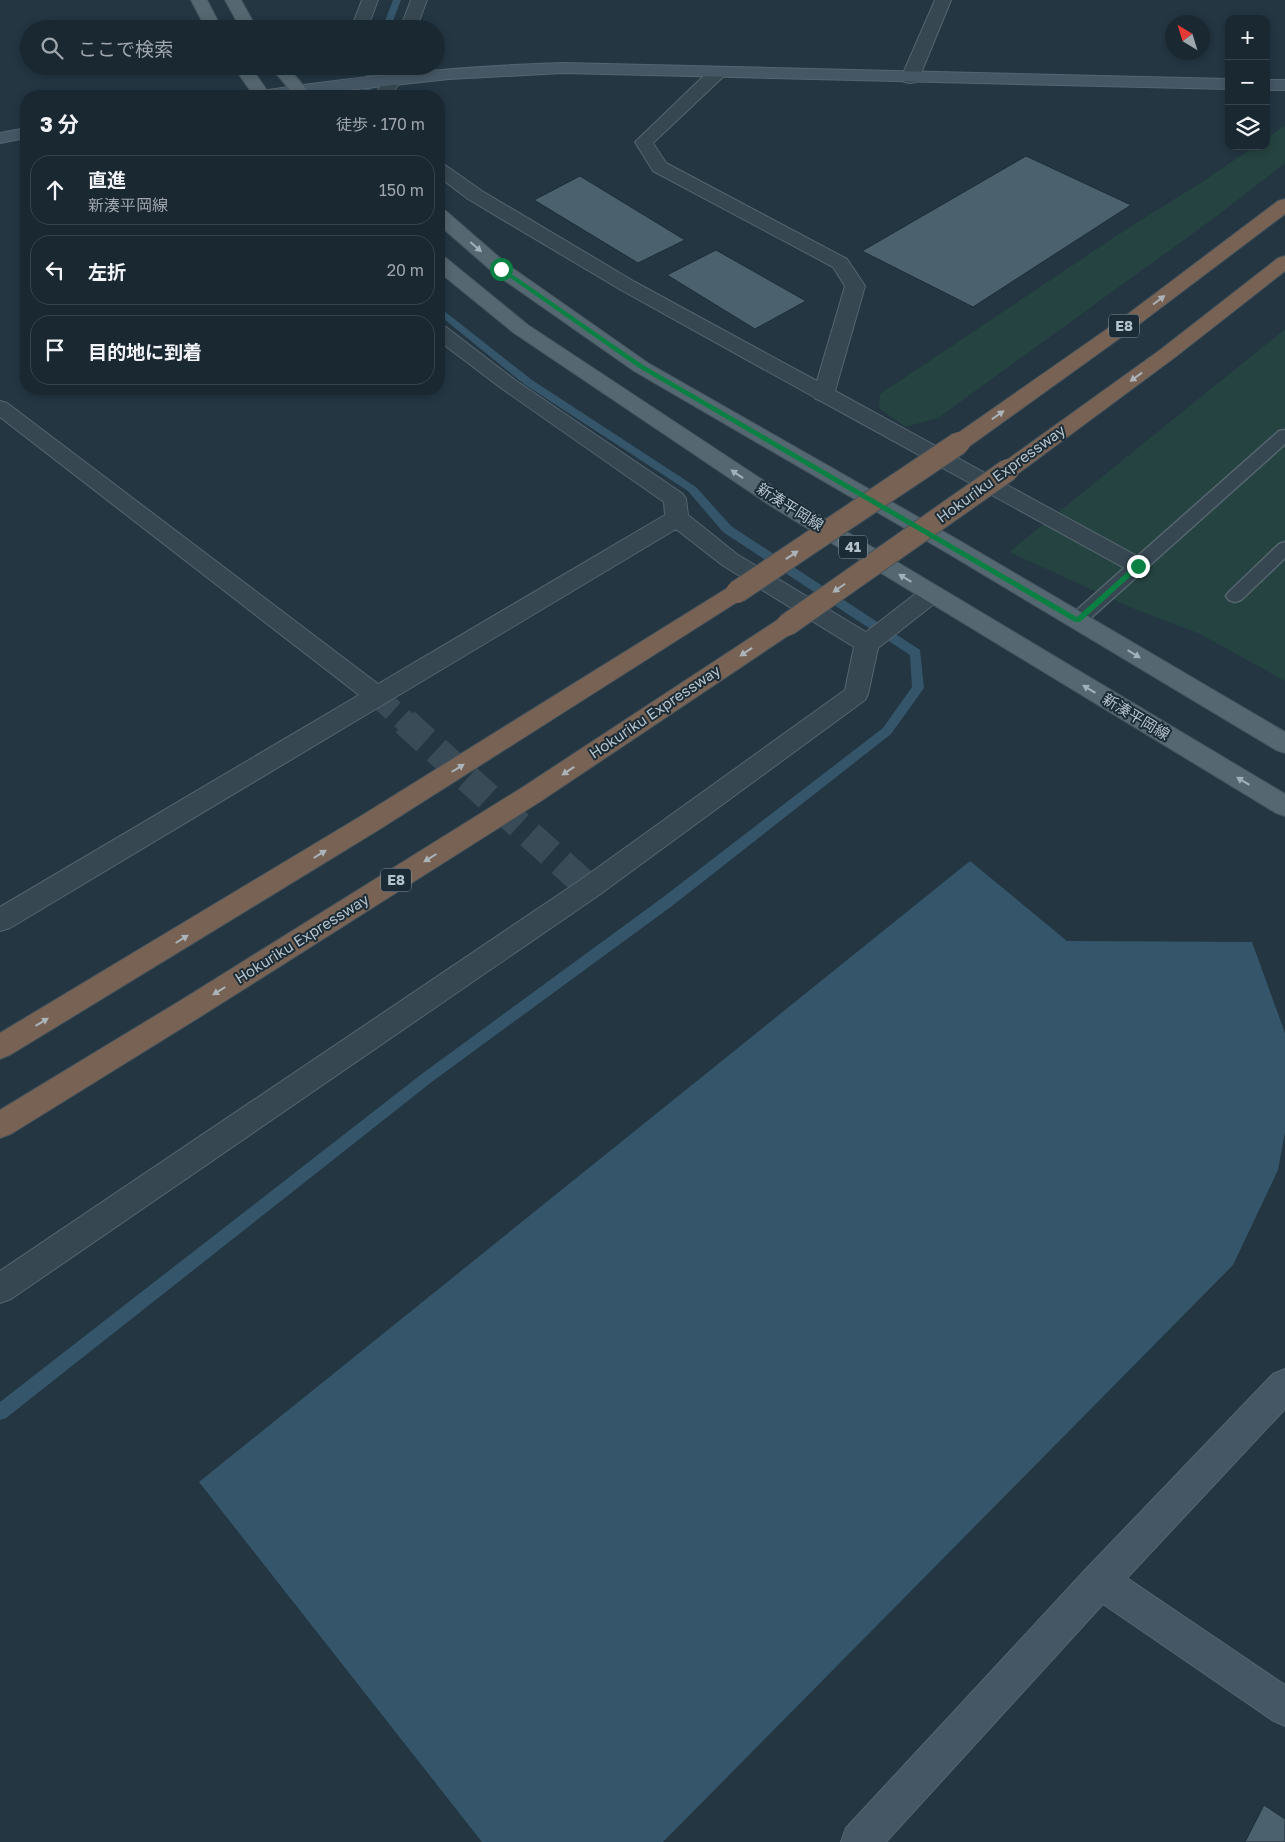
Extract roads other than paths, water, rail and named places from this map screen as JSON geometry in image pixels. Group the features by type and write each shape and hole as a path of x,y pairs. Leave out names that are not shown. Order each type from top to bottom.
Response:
{"highway":[{"name":"E8","path":"0,1047 483,754 737,592 959,443 1127,324 1285,205"},
{"name":"Hokuriku Expressway","path":"0,1125 193,1007 532,794 787,625 1008,470 1167,354 1285,262"},
{"path":"1167,354 1234,316 1285,277"}],"main road":[{"path":"199,0 209,20"},
{"path":"233,0 244,20"},
{"path":"247,75 258,90"},
{"path":"286,75 298,90"},
{"path":"445,220 501,269 641,367 1077,620 1285,744"},
{"name":"新湊平岡線","path":"445,267 521,329 782,503 1285,806"}],"street":[{"path":"362,20 370,0"},
{"path":"411,20 419,0"},
{"path":"910,78 943,0"},
{"path":"445,70 553,68 910,78 1225,84"},
{"path":"718,72 644,142 659,167 840,263 855,286 823,395"},
{"path":"314,90 382,75"},
{"path":"385,90 393,75"},
{"path":"1270,85 1285,85"},
{"path":"0,138 20,134"},
{"path":"445,173 475,195 628,286 823,395 1138,566"},
{"path":"445,336 508,384 676,499 677,518 730,560 867,644"},
{"path":"0,407 377,696"},
{"path":"0,920 677,518"},
{"path":"0,1289 590,888 856,694 867,644 931,594"},
{"path":"860,1842 1100,1581 1285,1385"},
{"path":"1100,1581 1285,1707"}],"lane":[{"path":"1077,620 1285,435"},
{"path":"1235,596 1285,548"}],"water":[{"path":"970,861 1067,941 1252,942 1285,1033 1285,1132 1278,1170 1233,1265 663,1842 482,1842 199,1482"}],"waterway":[{"path":"389,20 397,0"},
{"path":"367,90 370,75"},
{"path":"0,1412 428,1077 667,902 887,731 918,688 916,653 727,529 692,489 528,382 445,315"}],"tunnel":[{"path":"377,696 407,723"},
{"path":"405,722 589,888"}]}
